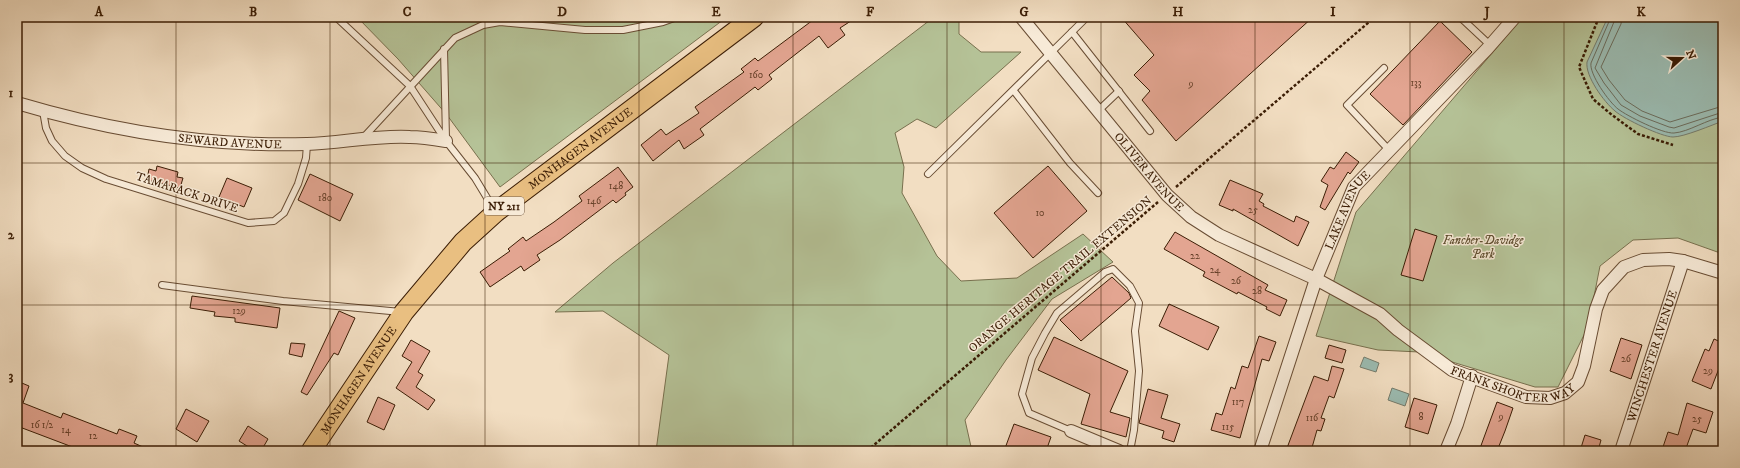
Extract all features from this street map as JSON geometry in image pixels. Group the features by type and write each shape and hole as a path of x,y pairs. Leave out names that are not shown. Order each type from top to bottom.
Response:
{"main road":[{"name":"MONHAGEN AVENUE","path":"311,451 404,312 463,242 496,212 754,17"}],"street":[{"name":"OLIVER AVENUE","path":"1021,17 1167,194 1191,217 1219,235 1316,279"},
{"name":"LAKE AVENUE","path":"1260,451 1316,279 1354,187 1515,17"},
{"name":"SEWARD AVENUE","path":"17,103 43,111 99,124 175,138 233,143 307,144 409,136 446,141"},
{"name":"FRANK SHORTER WAY","path":"1316,279 1380,314 1398,330 1452,370 1472,376 1526,397 1550,398 1565,393 1578,382 1584,366 1598,303 1603,290 1615,275 1624,267 1643,260 1683,261 1723,273"},
{"name":"WINCHESTER AVENUE","path":"1621,451 1683,261"},
{"path":"1446,451 1472,376"},
{"path":"1071,431 1119,451"}],"lane":[{"path":"336,17 410,86 446,141 475,178 496,212"},
{"path":"360,140 455,38 483,25 500,22 585,30 623,30 663,22 677,17"},
{"path":"928,174 1014,91 1087,17"},
{"path":"1460,17 1490,45"},
{"path":"1072,32 1150,131"},
{"path":"444,49 446,141"},
{"path":"1384,68 1346,105 1389,150"},
{"path":"1014,91 1070,163 1098,193"},
{"path":"1098,110 1119,91"},
{"name":"TAMARACK DRIVE","path":"43,111 46,128 52,141 65,156 82,168 106,179 248,222 274,221 284,213 298,184 306,158 307,144"},
{"path":"1071,431 1029,413 1022,394 1032,358 1057,313 1105,272 1113,269 1130,286 1139,303 1135,331 1138,372 1134,430 1130,451"},
{"path":"162,285 283,301 404,312"}],"path":[{"name":"ORANGE HERITAGE TRAIL EXTENSION","path":"867,451 1375,17"},
{"path":"1599,17 1579,67 1593,99 1638,134 1673,145"}],"green space":[{"path":"357,17 727,17 500,187 447,115 398,59"},
{"path":"934,17 959,17 959,34 981,52 1021,52 936,128 917,119 895,133 904,167 902,193 937,256 961,281 1017,278 1083,234 1113,262 1052,299 1006,360 965,420 972,451 918,451 910,446 895,446 888,451 656,451 669,355 603,311 555,312 613,263"},
{"name":"Fancher-Davidge Park","path":"1523,17 1723,17 1723,254 1678,238 1633,240 1600,266 1588,327 1558,387 1535,387 1419,352 1378,350 1316,336 1356,212"}],"water":[{"path":"1608,17 1723,17 1723,121 1691,133 1673,137 1643,127 1615,111 1606,102 1596,88 1587,68 1587,62"},
{"path":"1364,357 1379,363 1376,372 1360,367"},
{"path":"1392,388 1409,394 1405,406 1388,400"}],"building":[{"path":"817,17 857,17 840,28 845,35 828,48 819,36 769,75 772,79 758,90 755,87 700,129 704,135 684,149 679,140 653,161 641,145 661,129 666,135 699,113 695,107 744,72 741,69 755,58 758,61"},
{"path":"1121,17 1313,17 1176,141 1142,100 1150,91 1134,75 1154,55"},
{"path":"1440,21 1472,52 1403,125 1370,94"},
{"path":"1346,152 1359,162 1350,174 1348,172 1325,210 1320,207 1328,185 1321,181 1330,167 1334,169"},
{"path":"157,166 178,172 177,177 183,178 180,188 147,180 149,169 156,171"},
{"path":"1048,166 1087,211 1033,258 994,213"},
{"path":"618,167 633,187 625,193 626,195 616,203 613,200 560,240 537,255 540,260 524,271 521,266 490,287 480,272 510,251 508,249 523,237 526,241 582,201 579,196"},
{"path":"310,174 353,194 340,221 298,200"},
{"path":"227,178 252,188 244,207 219,197"},
{"path":"1230,180 1263,194 1259,201 1264,204 1263,206 1294,222 1296,216 1309,222 1298,246 1233,209 1233,211 1219,205"},
{"path":"1415,229 1437,236 1423,281 1401,275"},
{"path":"1175,232 1268,285 1265,290 1287,300 1280,316 1266,309 1267,307 1238,292 1237,294 1203,276 1205,272 1164,249"},
{"path":"1112,277 1129,293 1131,298 1081,341 1060,320"},
{"path":"192,296 280,308 277,328 235,322 235,318 214,316 215,312 190,308"},
{"path":"1169,304 1219,327 1208,350 1159,326"},
{"path":"339,311 355,318 338,355 334,353 307,395 301,392"},
{"path":"1259,336 1276,342 1269,361 1262,359 1240,438 1211,430 1216,413 1222,415 1231,387 1235,389 1242,366 1248,368"},
{"path":"1054,337 1128,371 1110,412 1130,418 1126,437 1081,424 1090,394 1038,370"},
{"path":"1621,338 1642,345 1631,379 1610,371"},
{"path":"1714,339 1723,343 1720,354 1723,355 1723,358 1711,389 1692,381 1705,349 1709,351"},
{"path":"411,340 430,351 418,372 423,375 416,387 435,400 428,410 396,388 412,362 402,356"},
{"path":"291,343 305,344 302,357 289,354"},
{"path":"1329,345 1346,350 1342,363 1325,358"},
{"path":"1332,366 1344,369 1334,398 1329,396 1321,418 1325,419 1321,431 1317,430 1311,451 1298,451 1287,448 1314,376 1328,381"},
{"path":"17,381 29,386 23,403 61,418 63,413 117,434 119,429 137,436 134,443 152,451 83,451 17,426"},
{"path":"1148,389 1168,395 1161,418 1180,424 1174,442 1162,438 1164,431 1139,423"},
{"path":"378,397 395,405 384,430 367,422"},
{"path":"1414,398 1437,405 1428,434 1405,427"},
{"path":"1497,402 1513,408 1505,431 1497,451 1479,451"},
{"path":"1687,403 1713,412 1706,433 1693,429 1685,451 1674,451 1663,447 1668,432 1678,435"},
{"path":"186,409 209,421 197,442 176,429"},
{"path":"1014,424 1051,437 1046,451 1004,451"},
{"path":"248,426 268,439 261,451 255,451 239,441"},
{"path":"1585,435 1601,440 1598,451 1580,451"}]}
